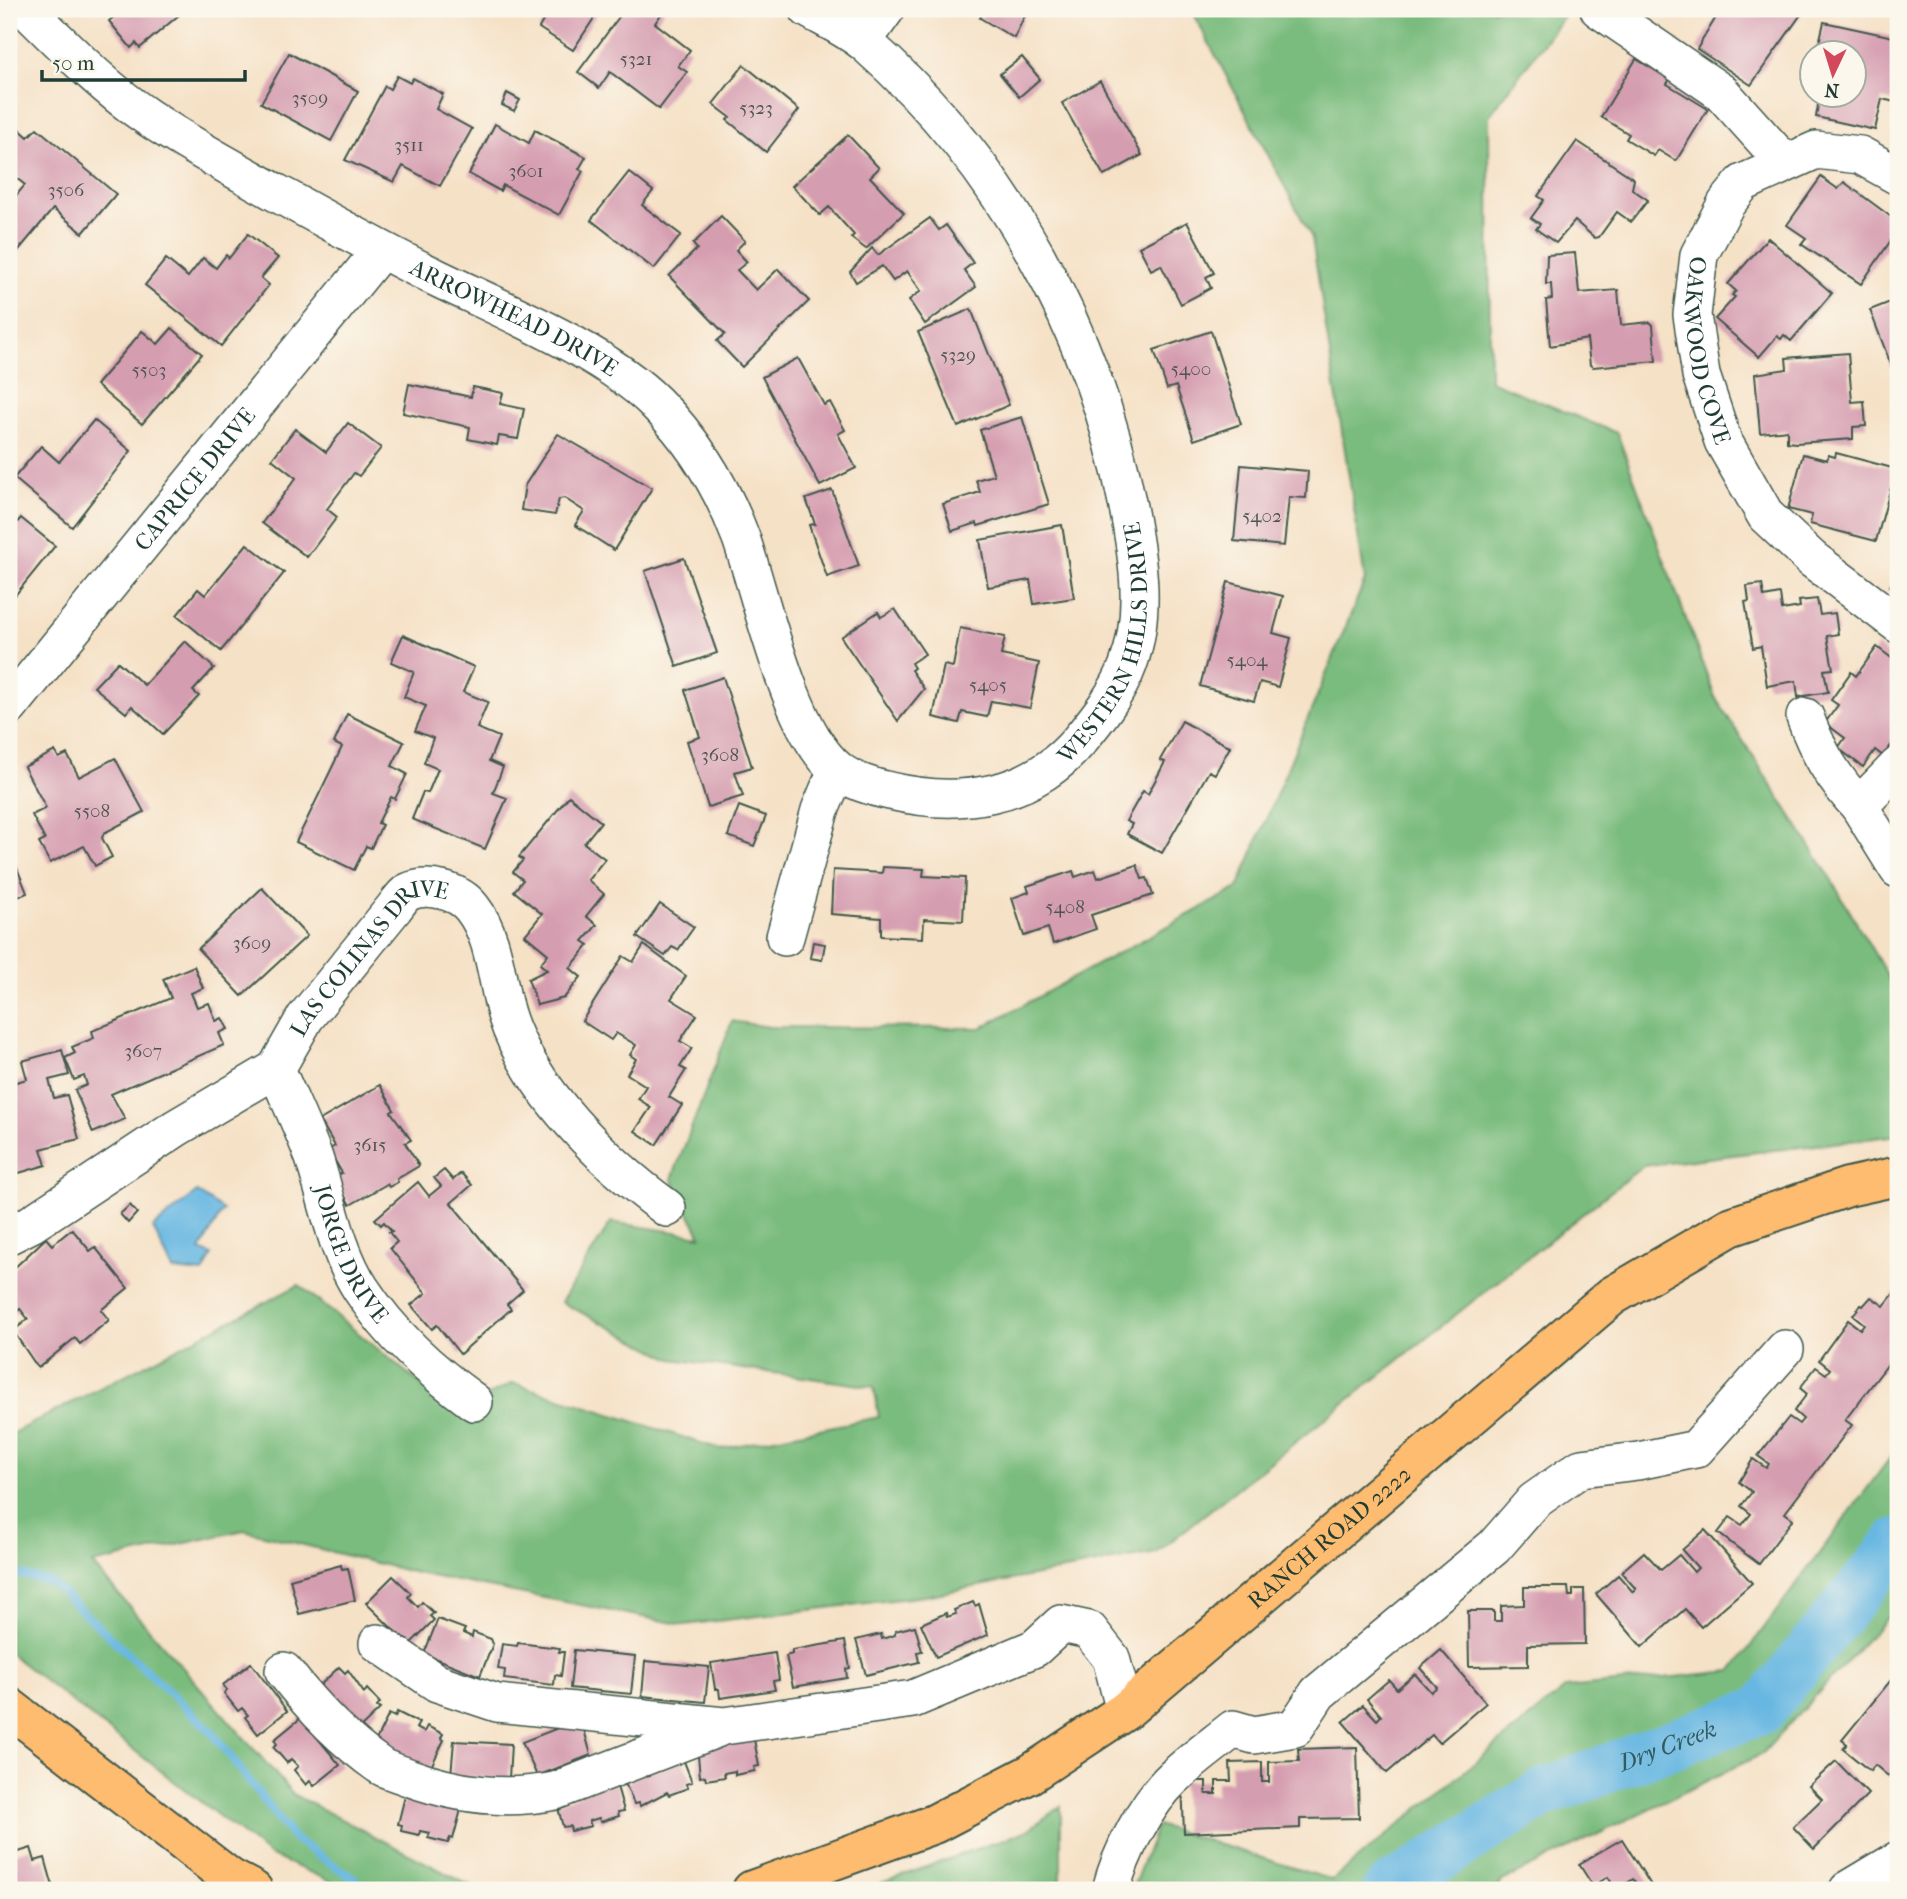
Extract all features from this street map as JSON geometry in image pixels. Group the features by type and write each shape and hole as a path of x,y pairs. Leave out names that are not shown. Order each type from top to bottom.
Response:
{"main road":[{"name":"RANCH ROAD 2222","path":"752,1890 933,1824 1030,1774 1125,1711 1612,1296 1730,1227 1848,1187 1898,1177"},
{"path":"9,1707 236,1886"}],"street":[{"name":"ARROWHEAD DRIVE","path":"26,9 74,57 143,114 209,155 381,250 586,353 636,383 673,420 710,470 739,534 787,685 811,734 837,770"},
{"name":"WESTERN HILLS DRIVE","path":"808,9 863,41 952,132 1002,201 1049,277 1094,377 1119,464 1138,560 1140,615 1128,667 1100,716 1067,755 1027,784 980,798 938,801 882,790 837,770"},
{"path":"863,41 886,9"},
{"path":"1599,9 1721,92 1785,163"},
{"name":"OAKWOOD COVE","path":"1898,176 1860,155 1816,150 1743,183 1726,204 1699,255 1692,316 1700,375 1723,441 1766,516 1812,558 1898,624"},
{"name":"CAPRICE DRIVE","path":"9,706 381,250"},
{"path":"1805,717 1818,751 1835,780 1859,806 1898,869"},
{"path":"1859,806 1898,766"},
{"path":"785,937 820,810 837,770"},
{"name":"LAS COLINAS DRIVE","path":"9,1235 31,1224 176,1128 276,1069 305,1018 408,892 432,888 455,894 472,907 486,937 506,1015 527,1060 553,1097 602,1155 667,1208"},
{"name":"JORGE DRIVE","path":"276,1069 313,1156 340,1242 359,1287 390,1329 433,1372 474,1402"},
{"path":"1112,1884 1118,1860 1130,1838 1171,1779 1233,1728 1254,1735 1295,1728 1318,1693 1494,1547 1534,1501 1581,1468 1638,1461 1696,1449 1785,1349"},
{"path":"284,1671 314,1709 380,1766 425,1783 480,1796 528,1796 555,1791 724,1726 913,1699 1035,1648 1060,1625 1089,1630 1111,1658 1125,1711"},
{"path":"378,1643 437,1683 497,1703 724,1726"},
{"path":"1849,1890 1898,1860"}],"green space":[{"path":"1191,9 1569,9 1489,116 1490,381 1617,433 1715,697 1828,874 1898,994 1898,1135 1643,1166 1156,1553 925,1596 684,1625 416,1573 244,1530 92,1564 294,1795 471,1886 456,1890 352,1890 269,1855 9,1653 9,1435 299,1285 455,1412 513,1383 720,1449 879,1417 874,1387 672,1359 561,1302 611,1222 701,1236 672,1179 732,1021 769,1027 981,1028 1238,888 1365,580 1312,238"},
{"path":"1898,1447 1898,1606 1762,1754 1502,1881 1494,1890 1132,1890 1157,1825 1332,1880 1566,1688 1732,1671"},
{"path":"1061,1806 1061,1890 862,1890 1026,1831"}],"water":[{"path":"197,1192 223,1210 200,1250 212,1255 203,1273 173,1270 153,1228"}],"building":[{"path":"123,9 186,9 140,48 136,43 131,48 109,21"},
{"path":"528,9 600,9 573,50 539,28 544,19"},
{"path":"625,9 665,9 655,23 690,50 678,66 687,72 659,109 610,72 599,88 578,72"},
{"path":"985,9 1028,9 1014,38 980,18"},
{"path":"1721,9 1795,9 1802,13 1751,85 1697,49"},
{"path":"1824,22 1898,38 1898,84 1895,102 1882,99 1875,130 1816,117 1818,108 1868,108 1868,38 1820,38"},
{"path":"289,53 358,91 331,141 261,103"},
{"path":"1022,57 1040,79 1019,97 1000,74"},
{"path":"1636,59 1670,79 1667,84 1708,109 1676,161 1658,150 1654,156 1626,139 1629,134 1601,117"},
{"path":"744,65 799,110 766,152 727,120 730,117 713,104"},
{"path":"397,76 410,83 413,78 443,94 436,109 472,129 440,186 403,166 394,182 345,160 385,86 390,89"},
{"path":"1100,81 1142,155 1104,176 1062,103"},
{"path":"507,93 520,100 514,111 502,105"},
{"path":"495,124 529,143 535,130 586,157 579,169 583,171 559,215 503,185 500,191 469,174"},
{"path":"17,127 28,137 37,128 116,194 83,233 53,209 13,257 9,253 9,204 25,185 9,172 9,137"},
{"path":"848,135 879,168 870,177 904,213 866,249 851,238 854,235 829,207 820,215 792,186"},
{"path":"1577,141 1634,179 1632,189 1648,200 1631,222 1617,212 1599,237 1595,238 1575,221 1556,243 1536,229 1540,224 1531,218 1544,200 1538,196"},
{"path":"629,172 653,191 642,205 681,235 654,269 591,220"},
{"path":"1821,177 1838,189 1844,182 1898,222 1898,230 1861,284 1801,244 1806,238 1787,225"},
{"path":"721,216 745,241 736,250 747,262 737,270 756,290 778,269 809,301 742,367 717,341 725,334 669,276 697,249 693,244"},
{"path":"930,218 939,230 946,225 973,263 964,270 976,287 925,324 909,300 921,291 907,271 893,281 882,266 856,282 850,272 872,248 878,255"},
{"path":"1187,222 1214,273 1206,277 1211,288 1181,304 1161,265 1151,270 1139,247"},
{"path":"248,234 278,258 261,278 269,285 221,346 145,285 166,259 188,277 203,258 216,268 226,255 229,258"},
{"path":"1768,238 1832,293 1791,341 1784,335 1781,339 1777,336 1759,357 1715,319 1735,297 1732,295 1736,291 1728,284"},
{"path":"1575,253 1579,293 1618,290 1621,325 1650,322 1653,325 1656,361 1593,367 1590,365 1587,339 1550,346 1546,300 1552,299 1551,284 1546,284 1547,255"},
{"path":"1898,299 1898,383 1870,310"},
{"path":"971,309 1009,405 958,427 918,332"},
{"path":"172,328 202,354 142,424 96,385 142,331 158,344"},
{"path":"1211,331 1241,424 1194,440 1176,386 1167,389 1154,350"},
{"path":"1848,353 1852,402 1864,401 1866,426 1853,427 1853,439 1796,443 1787,442 1787,430 1760,433 1755,374 1787,369 1786,358"},
{"path":"798,358 824,405 830,402 845,430 838,434 856,468 820,486 762,377"},
{"path":"409,384 471,397 473,387 503,393 500,404 524,409 518,439 499,436 497,445 468,439 470,427 403,413"},
{"path":"1022,417 1049,504 978,526 977,523 952,531 943,504 980,492 976,480 994,475 980,430"},
{"path":"94,420 131,451 72,527 14,478 41,446 59,462"},
{"path":"348,423 381,448 359,476 354,473 327,509 337,517 307,557 262,523 296,478 272,459 295,429 326,452"},
{"path":"558,434 652,488 614,550 575,525 584,511 564,498 559,499 555,515 521,510 525,485"},
{"path":"1836,453 1896,469 1876,541 1810,524 1812,515 1788,509 1803,454 1827,460 1828,455 1835,457"},
{"path":"1241,465 1308,471 1306,498 1289,497 1284,546 1234,541"},
{"path":"832,490 859,566 827,577 809,525 815,524 806,499"},
{"path":"21,518 55,546 9,603 9,532"},
{"path":"1062,525 1074,598 1034,604 1030,580 988,587 980,540"},
{"path":"247,544 284,573 221,651 177,615 198,589 205,595"},
{"path":"684,558 717,653 677,667 645,571"},
{"path":"1898,572 1898,593 1890,586"},
{"path":"1228,582 1283,596 1273,633 1291,638 1278,687 1260,682 1254,701 1200,686"},
{"path":"1762,584 1764,597 1780,594 1782,610 1800,607 1799,601 1817,599 1820,615 1835,613 1838,634 1827,636 1833,669 1824,670 1828,692 1798,697 1796,681 1767,686 1761,646 1753,648 1745,602 1749,601 1747,586"},
{"path":"895,609 925,654 911,663 914,668 911,670 924,689 898,721 841,637 878,612 881,617"},
{"path":"960,628 1005,637 1001,655 1039,663 1030,708 991,701 987,717 962,712 959,723 933,717 944,665 953,667"},
{"path":"403,635 474,667 463,692 488,702 477,728 499,737 489,761 503,767 493,793 507,798 485,849 412,819 423,792 428,793 438,769 424,763 433,738 415,731 426,706 404,697 414,672 391,662"},
{"path":"185,641 214,668 193,691 199,696 163,734 132,706 126,713 94,687 118,662 144,685"},
{"path":"1877,647 1898,663 1898,736 1883,756 1875,750 1863,767 1838,748 1845,738 1825,723 1838,705 1831,700 1851,672 1856,676"},
{"path":"723,677 752,767 735,772 743,796 708,807 687,741 700,737 685,690"},
{"path":"347,714 404,742 392,766 407,774 395,799 391,797 378,823 382,825 371,848 366,846 354,870 296,842 342,747 334,743"},
{"path":"1182,721 1230,747 1215,774 1209,771 1162,853 1127,834 1132,824 1126,821 1143,791 1148,794 1165,762 1160,760"},
{"path":"55,751 59,758 67,754 79,777 115,758 144,812 104,833 102,838 112,857 95,866 84,846 50,863 39,843 45,840 32,815 46,808 24,767"},
{"path":"569,796 601,822 584,843 605,859 588,880 604,894 586,916 597,925 583,941 589,945 570,968 581,977 564,998 537,1005 528,979 547,970 540,964 548,954 525,935 542,914 514,891 523,880 513,872 523,860 519,857"},
{"path":"739,806 766,816 754,846 728,836"},
{"path":"9,848 27,893 9,901"},
{"path":"1137,865 1142,879 1147,878 1153,895 1091,915 1096,929 1053,944 1048,928 1024,936 1012,898 1029,892 1027,886 1073,871 1075,877 1095,870 1098,878"},
{"path":"883,867 924,869 923,876 965,878 963,921 924,919 923,938 881,936 881,918 831,914 833,870 882,873"},
{"path":"262,888 307,936 242,996 198,949"},
{"path":"660,904 694,927 678,950 672,947 665,956 637,937"},
{"path":"813,942 825,944 822,960 810,958"},
{"path":"644,945 686,976 671,999 697,1015 680,1041 692,1048 680,1067 686,1070 669,1097 682,1105 656,1145 635,1131 651,1107 638,1099 646,1086 627,1074 636,1059 630,1055 636,1045 616,1033 611,1040 582,1021 623,956 633,962"},
{"path":"194,966 203,988 191,993 197,1007 209,1003 216,1021 222,1018 228,1029 219,1033 224,1045 111,1094 125,1119 93,1133 75,1090 87,1085 84,1076 74,1080 65,1058 75,1053 72,1047 94,1038 92,1031 171,998 163,979"},
{"path":"62,1050 69,1075 49,1080 54,1098 67,1095 79,1139 41,1149 46,1165 9,1176 9,1084 27,1079 22,1061"},
{"path":"380,1085 394,1110 391,1112 411,1140 405,1143 419,1166 397,1179 398,1182 389,1187 387,1184 350,1205 334,1178 342,1173 334,1159 331,1161 328,1150 335,1146 320,1120"},
{"path":"444,1170 453,1180 461,1173 472,1185 451,1203 523,1290 507,1304 511,1309 460,1354 437,1325 432,1329 411,1305 426,1293 390,1248 397,1242 389,1232 392,1231 384,1222 381,1225 375,1219 418,1182 429,1196 441,1186 434,1178"},
{"path":"130,1205 137,1213 128,1223 120,1214"},
{"path":"72,1229 90,1251 95,1247 128,1288 101,1310 109,1320 80,1344 75,1338 38,1368 13,1331 28,1319 20,1309 9,1318 9,1273 46,1238 52,1245"},
{"path":"1895,1292 1898,1294 1898,1351 1845,1420 1852,1425 1785,1513 1793,1519 1759,1564 1718,1533 1730,1517 1742,1525 1751,1514 1741,1506 1752,1492 1739,1482 1753,1459 1766,1468 1769,1464 1758,1456 1789,1417 1799,1424 1803,1419 1794,1411 1807,1394 1800,1388 1816,1367 1826,1374 1830,1369 1819,1360 1848,1320 1860,1329 1864,1324 1853,1315 1861,1305 1871,1297 1884,1306"},
{"path":"1705,1530 1752,1583 1701,1627 1685,1609 1642,1647 1596,1594 1618,1575 1633,1592 1636,1589 1621,1572 1644,1552 1661,1570 1679,1555 1694,1572 1698,1568 1682,1550"},
{"path":"341,1565 342,1569 348,1568 355,1600 299,1614 290,1579"},
{"path":"393,1576 411,1593 408,1597 418,1607 422,1602 434,1613 430,1616 434,1620 409,1645 366,1603"},
{"path":"1524,1587 1568,1587 1569,1596 1573,1596 1573,1589 1584,1589 1585,1644 1528,1645 1528,1666 1469,1667 1468,1611 1494,1611 1494,1621 1501,1621 1501,1606 1524,1605"},
{"path":"973,1602 975,1606 979,1604 988,1635 936,1657 921,1624 946,1613 947,1617 956,1614 954,1610"},
{"path":"438,1619 465,1629 463,1633 472,1637 473,1632 491,1639 493,1644 480,1676 424,1654"},
{"path":"915,1626 922,1651 917,1652 919,1662 866,1675 856,1640 881,1634 882,1639 895,1635 895,1631"},
{"path":"845,1641 850,1668 846,1669 847,1678 793,1687 786,1656 792,1654 792,1650"},
{"path":"518,1643 560,1648 559,1652 564,1652 561,1676 555,1675 554,1685 504,1679 505,1670 498,1669 502,1644 517,1646"},
{"path":"574,1650 635,1656 631,1694 570,1688"},
{"path":"1441,1650 1486,1703 1439,1743 1432,1735 1387,1773 1343,1722 1363,1705 1377,1720 1381,1716 1367,1699 1389,1680 1397,1689 1415,1674 1431,1692 1437,1687 1420,1668"},
{"path":"775,1653 779,1680 773,1681 775,1690 720,1698 719,1689 715,1689 711,1663"},
{"path":"645,1661 709,1667 705,1702 642,1696"},
{"path":"251,1663 287,1711 258,1734 245,1717 248,1715 242,1708 238,1711 224,1693 227,1690 223,1685"},
{"path":"339,1667 345,1673 348,1670 364,1693 367,1689 380,1703 377,1707 380,1709 355,1733 314,1691"},
{"path":"1895,1675 1898,1677 1898,1764 1888,1776 1875,1765 1870,1771 1843,1749 1847,1744 1842,1740"},
{"path":"397,1712 419,1723 416,1728 424,1732 427,1726 443,1734 441,1738 444,1740 429,1771 374,1744 389,1714 395,1717"},
{"path":"301,1718 340,1765 314,1786 310,1781 306,1785 294,1770 298,1766 291,1759 287,1763 273,1747 277,1744 274,1740"},
{"path":"581,1719 591,1755 537,1776 522,1742"},
{"path":"754,1739 759,1766 754,1767 755,1771 735,1775 735,1771 724,1773 725,1777 706,1780 705,1776 700,1777 697,1744"},
{"path":"454,1741 511,1744 509,1779 451,1775"},
{"path":"1357,1747 1359,1818 1300,1819 1300,1828 1184,1833 1182,1781 1206,1781 1206,1794 1216,1794 1216,1781 1231,1781 1230,1763 1262,1762 1262,1782 1269,1782 1269,1762 1299,1761 1298,1749"},
{"path":"680,1751 692,1782 686,1784 688,1788 669,1795 667,1792 640,1806 639,1803 634,1804 625,1783"},
{"path":"1836,1761 1868,1794 1814,1849 1793,1827 1822,1799 1809,1786"},
{"path":"615,1779 624,1811 618,1812 619,1816 600,1822 599,1818 589,1821 591,1826 571,1831 570,1826 563,1827 557,1804"},
{"path":"406,1792 462,1806 453,1839 450,1838 448,1843 428,1838 430,1833 420,1831 419,1835 401,1831 402,1825 398,1824"},
{"path":"1622,1839 1654,1890 1641,1890 1633,1879 1616,1890 1608,1877 1593,1886 1579,1864"},
{"path":"31,1848 35,1861 45,1858 54,1890 9,1890 9,1855"}],"waterway":[{"name":"Dry Creek","path":"1387,1890 1543,1793 1762,1710 1898,1542"},
{"path":"9,1572 51,1582 210,1730 293,1838 371,1890"}]}
